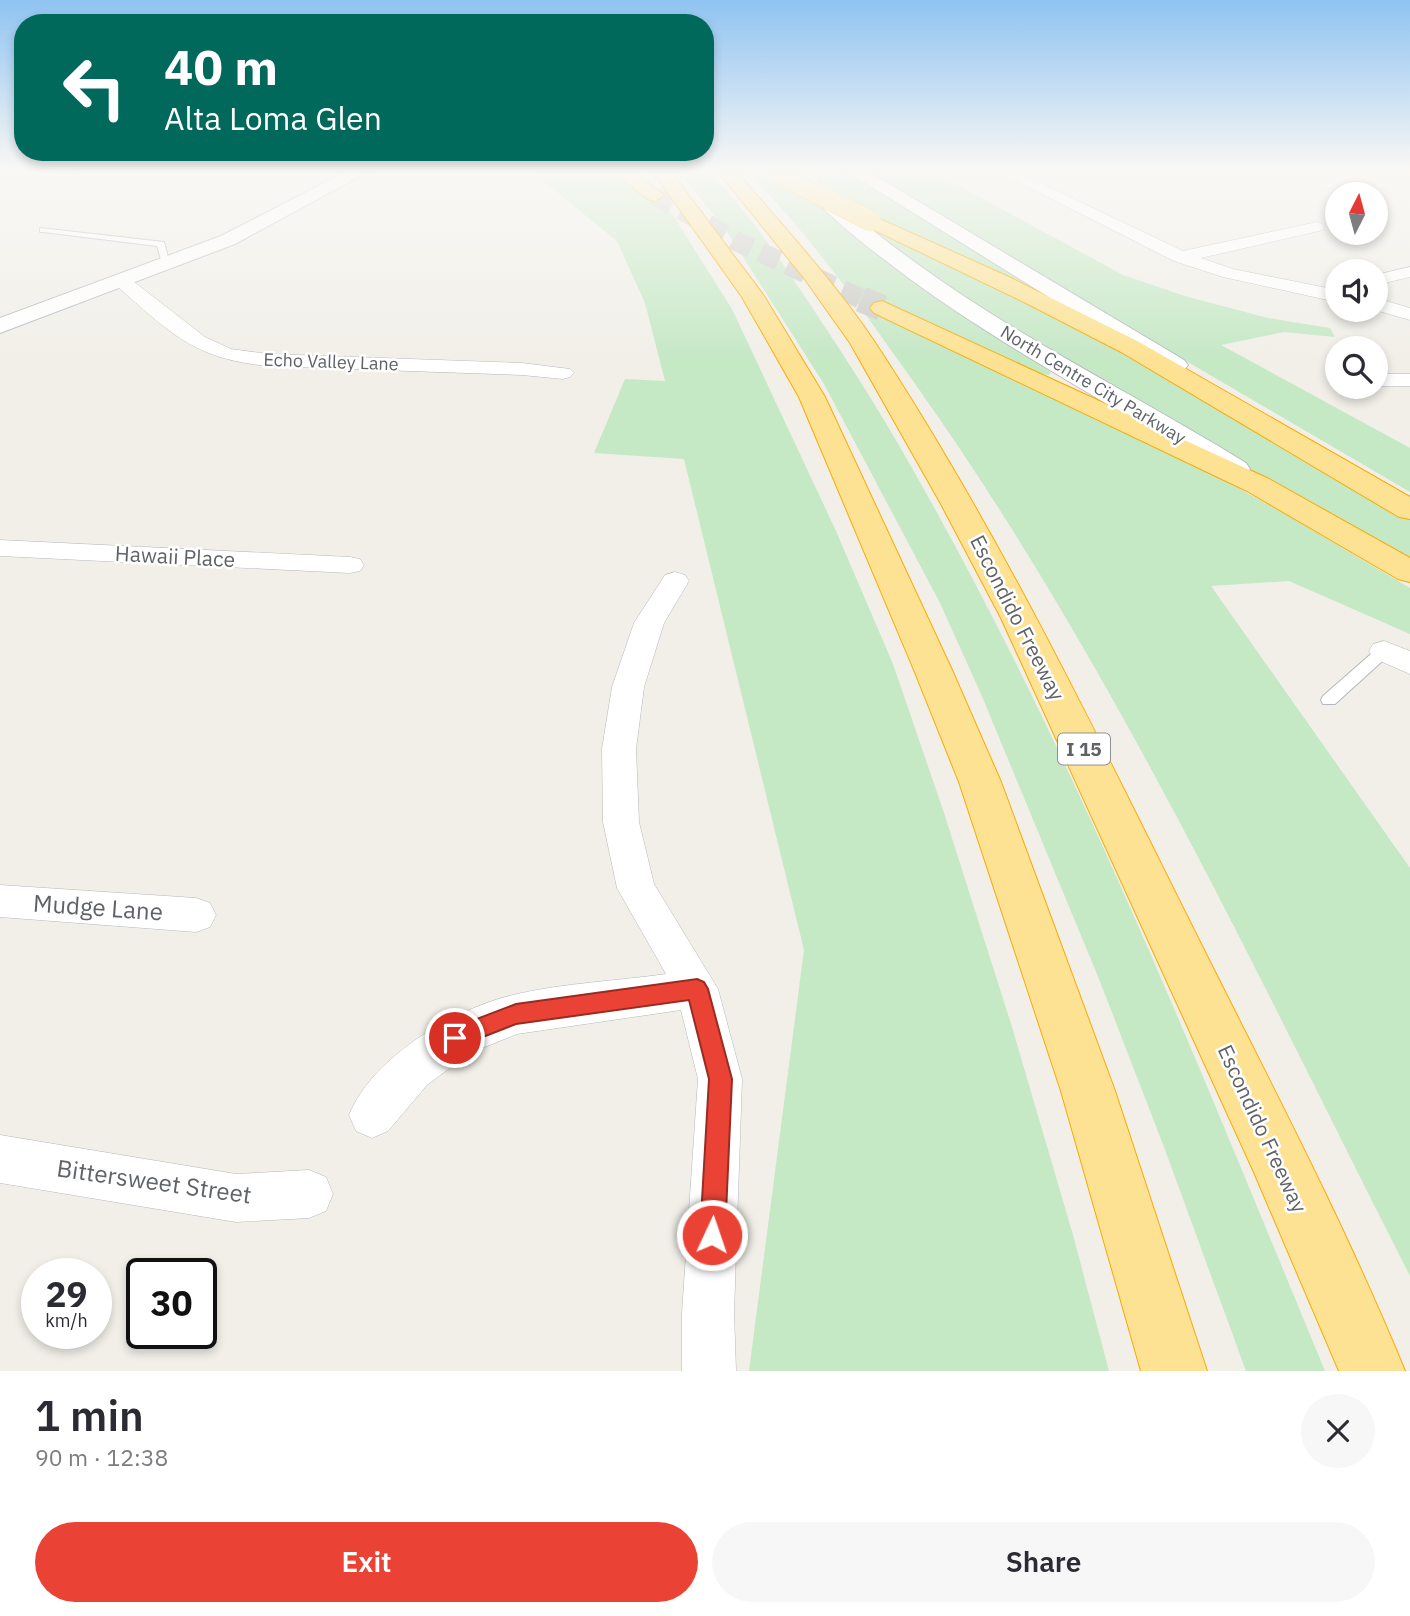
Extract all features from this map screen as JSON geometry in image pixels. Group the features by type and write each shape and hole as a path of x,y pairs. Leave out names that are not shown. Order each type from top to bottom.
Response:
{"highway":[{"path":"700,233 753,296 806,387 933,670 980,782 1088,1091 1174,1371"},
{"name":"Escondido Freeway","path":"778,233 812,273 862,342 957,504 1019,618 1273,1150 1372,1371"},
{"path":"896,233 1068,315 1271,426 1410,510"},
{"path":"882,308 1258,485"},
{"name":"North Centre City Parkway","path":"1258,485 1410,572"}],"main road":[{"path":"0,326 123,282 241,233"},
{"name":"North Centre City Parkway","path":"864,233 917,275 1008,335 1258,485"},
{"path":"957,233 1271,426"}],"street":[{"path":"1131,233 1180,257 1229,273 1325,293"},
{"path":"1180,257 1290,233"},
{"path":"1388,277 1410,272"},
{"name":"Echo Valley Lane","path":"123,282 166,318 209,348 235,356 268,360 522,369 563,373"},
{"path":"1388,308 1410,314"},
{"path":"1388,380 1410,380"},
{"name":"Hawaii Place","path":"0,548 350,565"},
{"path":"675,581 649,623 628,687 619,749 621,822 636,888 697,989 720,1079 708,1313 709,1371"},
{"name":"Mudge Lane","path":"0,901 196,915"},
{"path":"372,1115 411,1070 455,1038 516,1014 697,989"},
{"name":"Bittersweet Street","path":"0,1159 236,1198 309,1195"}],"lane":[{"path":"68,233 162,244 166,264"},
{"path":"1329,700 1397,658"}],"green space":[{"path":"607,233 684,233 732,309 836,531 893,664 944,813 1012,1027 1073,1235 1109,1371 749,1371 804,950 684,459 594,453 625,379 665,381 645,303 617,241"},
{"path":"728,233 760,233 795,281 885,422 979,591 1034,700 1136,921 1325,1371 1246,1371 1099,979 981,694 940,603 824,384"},
{"path":"802,233 866,233 965,317 1051,372 1049,375 1042,374 996,355 1285,514 1410,588 1410,634 1289,581 1211,586 1410,868 1410,1276 1180,823 1056,601 989,493 918,388"},
{"path":"876,233 950,233 1045,292 1036,293 1410,519 1410,560 1165,423 923,272"},
{"path":"967,233 1046,233 1123,275 1188,297 1268,318 1330,328 1334,336 1284,332 1221,345 1410,448 1410,492"}],"tunnel":[{"path":"722,233 866,301"},
{"path":"861,299 882,308"}],"route":[{"path":"455,1038 516,1014 626,1001 697,989 720,1079 712,1235"}]}
